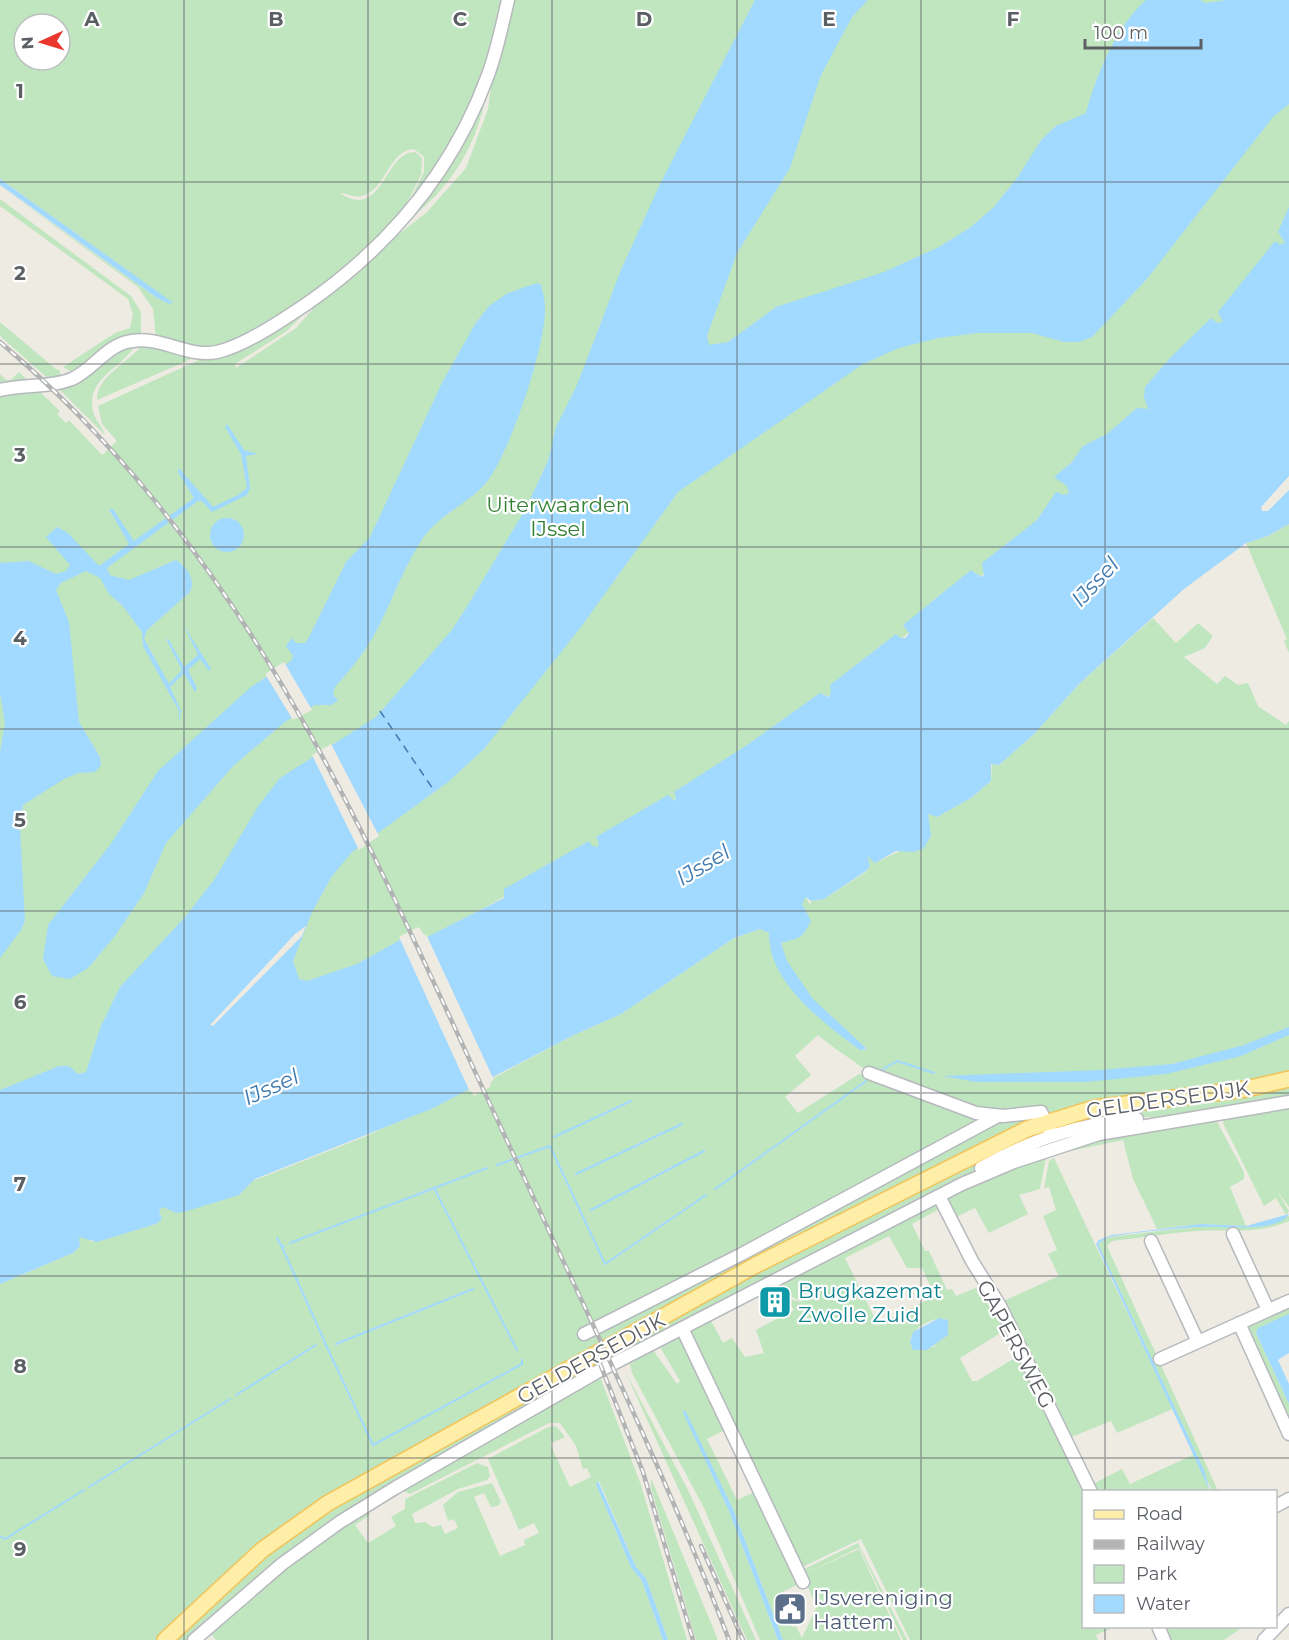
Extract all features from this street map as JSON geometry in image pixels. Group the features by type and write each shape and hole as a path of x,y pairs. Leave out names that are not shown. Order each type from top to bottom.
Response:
{"main road":[{"name":"GELDERSEDIJK","path":"165,1640 262,1550 328,1503 756,1266 986,1148 1110,1105 1218,1093 1289,1079"}],"street":[{"path":"0,390 54,383 80,375 110,350 127,341 149,340 201,352 220,351 262,332 295,312 361,262 405,217 450,158 472,115 489,73 508,0"},
{"name":"GELDERSEDIJK","path":"869,1073 976,1113 998,1116 1038,1111 1044,1114 1049,1128"},
{"name":"GELDERSEDIJK","path":"194,1640 265,1578 356,1512 597,1372 962,1184 1060,1145 1158,1122 1289,1102"},
{"name":"GELDERSEDIJK","path":"584,1334 740,1255 998,1116"},
{"name":"GELDERSEDIJK","path":"962,1184 970,1176 1049,1128 1144,1119 1158,1122"},
{"name":"GAPERSWEG","path":"939,1196 972,1261 1005,1316 1091,1490"},
{"path":"1233,1234 1268,1310"},
{"path":"1151,1240 1198,1342"},
{"path":"1160,1359 1289,1301"},
{"path":"1239,1323 1289,1434"},
{"name":"GELDERSEDIJK","path":"682,1328 803,1582"},
{"path":"1277,1626 1289,1614"},
{"path":"1264,1640 1276,1628"}],"green space":[{"path":"0,0 506,0 466,123 403,214 424,172 424,157 414,149 398,156 377,186 370,192 362,196 340,193 354,200 366,199 374,193 396,162 405,155 415,152 422,158 421,175 402,213 361,261 265,327 213,350 156,339 153,309 138,287 1,187 157,298 172,303 0,179"},
{"name":"Uiterwaarden IJssel","path":"511,0 1289,0 1289,237 1223,323 1070,499 981,576 827,697 674,800 595,848 426,939 420,928 404,950 0,1113 0,374 6,380 11,380 19,372 60,411 57,414 66,423 69,420 102,455 117,441 102,424 98,406 212,354 318,299 287,331 235,364 236,368 296,328 324,296 364,261 426,213 466,168 488,109 494,65"},
{"path":"488,82 479,124 461,162 436,196 403,224"},
{"path":"0,199 131,296 141,312 141,334 74,373 63,367 115,333 130,328 133,314 128,299 0,206"},
{"path":"0,322 57,370 59,369 61,377 52,382 0,336"},
{"path":"143,344 203,354 97,400 102,383"},
{"path":"135,346 106,375 95,390 92,400 93,411 105,435 56,386 113,351"},
{"path":"1289,524 1289,653 1284,641 1287,639 1246,543 1268,536"},
{"path":"1153,618 1176,643 1198,623 1213,636 1205,648 1184,657 1217,684 1225,676 1238,685 1248,683 1258,706 1286,725 1289,721 1289,1075 1029,1119 366,1476 159,1640 0,1640 0,1284 73,1253 80,1246 76,1236 82,1233 92,1242 156,1224 162,1219 158,1206 250,1182 364,1137 470,1089 474,1096 490,1087 491,1079 574,1035 621,1014 734,938 760,929 769,933 776,963 803,1002 851,1043 858,1048 867,1049 843,1035 806,996 786,962 781,943 800,901 806,897 810,905 811,901 824,899 866,872 869,867 862,858 869,853 877,862 931,836 921,811 927,806 937,817 971,798 991,781 992,764 999,765 1034,734 1079,684","holes":["818,1035 875,1079 859,1074 798,1113 785,1097 811,1075 795,1056"]},
{"path":"1289,1084 1289,1099 1166,1117 1141,1117 1054,1129 1071,1118"},
{"path":"1289,1106 1289,1207 1277,1191 1289,1211 1286,1215 1276,1198 1264,1206 1223,1123 1226,1117"},
{"path":"1216,1120 1244,1172 1244,1179 1230,1187 1246,1226 1201,1224 1157,1229 1133,1179 1123,1140 1066,1152 1066,1149 1075,1144"},
{"path":"1045,1130 1040,1136 976,1169 962,1179 743,1295 292,1551 245,1587 190,1640 172,1640 231,1584 307,1523 731,1285 1028,1133"},
{"path":"1046,1157 1040,1189 1019,1195 1028,1214 989,1233 975,1208 954,1218 946,1204 947,1195 988,1175"},
{"path":"1054,1158 1173,1409 1117,1433 1111,1421 1069,1438 1001,1302 1059,1276 1048,1254 1057,1250 1043,1216 1056,1210 1049,1187 1044,1188 1049,1161"},
{"path":"934,1203 943,1207 912,1224 925,1251 929,1251 947,1290 952,1289 956,1296 983,1285 1007,1329 960,1358 972,1381 977,1381 1018,1356 1084,1490 1082,1628 1112,1628 1096,1635 1098,1640 910,1640 861,1539 800,1568 687,1331 710,1319 723,1343 732,1338 745,1357 764,1353 756,1330 794,1310 778,1288 780,1287 790,1299 804,1303 786,1294 780,1284","holes":["889,1236 907,1268 922,1268 935,1296 878,1325 845,1258","939,1318 935,1346 924,1350 910,1342 917,1329"]},
{"path":"1289,1216 1289,1221 1265,1228 1175,1233 1112,1241 1107,1246 1218,1490 1212,1490 1098,1244 1109,1237 1201,1226 1250,1227"},
{"path":"1289,1304 1289,1314 1256,1333 1289,1404 1289,1426 1248,1336 1252,1335 1250,1331 1246,1332 1245,1326"},
{"path":"681,1335 727,1429 707,1439 737,1500 757,1491 801,1583 776,1595 792,1627 796,1626 802,1638 816,1608 802,1570 858,1543 907,1640 903,1640 860,1549 858,1548 805,1574 859,1549 901,1640 783,1640 733,1509 684,1411 729,1511 778,1640 760,1640 704,1508 632,1373 630,1364 641,1362 628,1364 626,1360 653,1350 677,1384 680,1381 660,1347 662,1341"},
{"path":"625,1371 689,1492 756,1640 747,1640"},
{"path":"599,1374 641,1485 687,1640 668,1640 646,1578 636,1567 599,1481 596,1484 631,1567 642,1581 663,1640 216,1640 209,1631 245,1598 366,1509 370,1515 355,1525 368,1543 396,1526 391,1517 405,1509 405,1499 477,1463 488,1467 490,1476 487,1480 458,1489 412,1514 415,1523 425,1522 433,1527 441,1525 445,1534 458,1528 454,1519 448,1521 443,1505 458,1492 492,1483 501,1502 498,1506 491,1507 484,1493 474,1497 500,1556 525,1545 524,1540 539,1533 534,1523 519,1530 488,1459 548,1427 556,1426 565,1437 551,1443 551,1446 570,1487 591,1477 587,1468 583,1469 576,1446 560,1423 549,1423 410,1494 402,1490"},
{"path":"1195,1454 1210,1490 1093,1490 1094,1480 1095,1483 1122,1469 1130,1484"},
{"path":"651,1478 718,1640 696,1640 651,1488"},
{"path":"1160,1628 1242,1628 1224,1640 1166,1640"}],"water":[{"name":"IJssel","path":"755,0 868,0 852,17 821,75 790,168 737,253 707,336 709,345 728,342 776,307 884,272 939,247 971,227 994,207 1017,178 1042,139 1056,126 1086,113 1108,52 1125,23 1146,0 1200,0 1206,3 1226,0 1289,0 1289,104 1273,117 1146,280 1092,337 1079,342 1064,342 1032,333 977,333 938,338 899,348 863,364 678,492 581,627 484,749 448,782 352,852 332,876 312,912 293,961 299,979 307,981 357,964 418,930 423,939 504,898 504,889 589,841 592,846 597,847 599,843 596,837 668,795 674,801 676,798 674,792 747,745 820,693 829,697 830,685 896,634 900,638 906,638 909,633 903,625 971,570 981,577 984,575 982,563 1037,520 1056,492 1064,495 1069,493 1067,486 1054,477 1072,462 1083,446 1107,434 1137,408 1148,409 1144,397 1145,387 1169,359 1211,318 1217,323 1223,322 1218,312 1275,241 1280,245 1285,242 1278,232 1289,207 1289,476 1261,507 1262,511 1268,511 1289,490 1289,524 1268,536 1246,543 1184,589 1079,684 1034,734 999,765 991,764 991,781 971,798 937,817 928,814 931,836 923,849 913,852 896,851 875,863 867,856 870,866 866,871 824,899 811,901 806,897 802,904 811,921 801,936 781,943 787,961 813,999 867,1049 860,1050 830,1027 801,1000 778,969 771,951 769,933 760,929 734,938 621,1014 574,1035 431,1109 255,1179 239,1195 184,1212 176,1213 163,1207 159,1210 162,1219 156,1224 97,1242 79,1237 80,1246 73,1253 0,1284 0,1090 59,1066 69,1066 78,1074 86,1072 101,1026 120,987 185,917 214,880 259,805 280,778 376,717 451,631 525,510 548,461 556,427 577,385 621,270 660,184"},
{"path":"0,179 172,303 157,298 0,185"},
{"path":"537,283 541,285 544,296 544,325 533,373 505,450 485,484 437,523 423,538 405,569 370,641 335,687 333,694 338,701 331,705 315,705 286,721 233,766 166,843 144,893 115,936 88,968 70,979 52,976 43,959 48,925 110,845 158,771 251,687 291,661 293,656 286,646 292,638 296,643 305,643 346,562 370,537 442,383 475,324 489,306 508,293"},
{"path":"227,424 244,450 258,454 246,456 250,488 247,495 212,512 202,501 198,501 107,568 110,575 129,580 176,560 184,566 191,578 190,592 147,630 144,639 169,684 182,670 166,639 169,640 184,667 198,655 183,624 211,669 209,671 200,659 188,670 197,688 195,692 184,673 170,687 181,711 179,722 179,711 143,646 142,632 122,605 109,594 100,578 86,571 61,583 56,590 69,622 79,722 100,757 101,765 95,772 78,773 64,779 23,805 20,828 25,921 0,958 0,752 5,723 0,693 0,563 29,561 56,574 66,571 70,565 46,537 57,527 68,533 99,566 129,544 109,509 113,509 134,541 194,498 178,472 179,468 213,507 238,495 247,488 241,454 225,427"},
{"path":"227,518 239,523 244,535 239,547 227,552 215,547 210,535 215,523"},
{"path":"1289,1027 1289,1035 1241,1056 1166,1074 1086,1082 977,1082 942,1076 1100,1070 1172,1064 1244,1045"},
{"path":"1289,1214 1283,1220 1273,1224 1246,1227 1196,1227 1152,1231 1109,1237 1098,1244 1204,1470 1210,1490 1096,1244 1099,1240 1112,1235 1201,1224 1246,1226"},
{"path":"1289,1314 1289,1353 1278,1360 1289,1384 1289,1404 1256,1333 1258,1328"},
{"path":"939,1318 948,1320 948,1335 927,1350 913,1350 910,1342 913,1332"},
{"path":"685,1410 733,1509 783,1640 778,1640 729,1511 683,1413"},
{"path":"598,1481 636,1567 646,1578 668,1640 663,1640 642,1581 631,1567 596,1484"}],"pier":[{"path":"284,662 312,710 293,720 265,674"},
{"path":"331,744 379,836 359,850 312,755"},
{"path":"306,926 302,936 213,1026 210,1025 295,934"},
{"path":"418,927 424,936 426,934 494,1080 470,1092 399,937"}],"waterway":[{"path":"882,1070 897,1061 934,1073"},
{"path":"715,1189 866,1081"},
{"path":"554,1137 631,1101"},
{"path":"576,1174 682,1124"},
{"path":"497,1165 550,1146 605,1264 706,1195"},
{"path":"591,1210 704,1151"},
{"path":"290,1243 487,1168"},
{"path":"434,1188 517,1350"},
{"path":"277,1238 282,1247"},
{"path":"284,1246 282,1247 324,1340"},
{"path":"336,1344 473,1289"},
{"path":"324,1341 373,1445 522,1364 522,1360"},
{"path":"236,1395 316,1345"},
{"path":"89,1487 230,1399"},
{"path":"0,1536 5,1539 84,1490"}],"ferry route":[{"path":"380,711 435,792"}],"railway":[{"path":"0,342 89,426 166,515 234,609 295,707 350,809 452,1021 649,1447 729,1640"},
{"path":"595,1351 643,1472 693,1640"},
{"path":"701,1546 743,1640"}],"place":[{"name":"Brugkazemat Zwolle Zuid","path":"775,1302"},
{"name":"IJsvereniging Hattem","path":"790,1609"}]}
